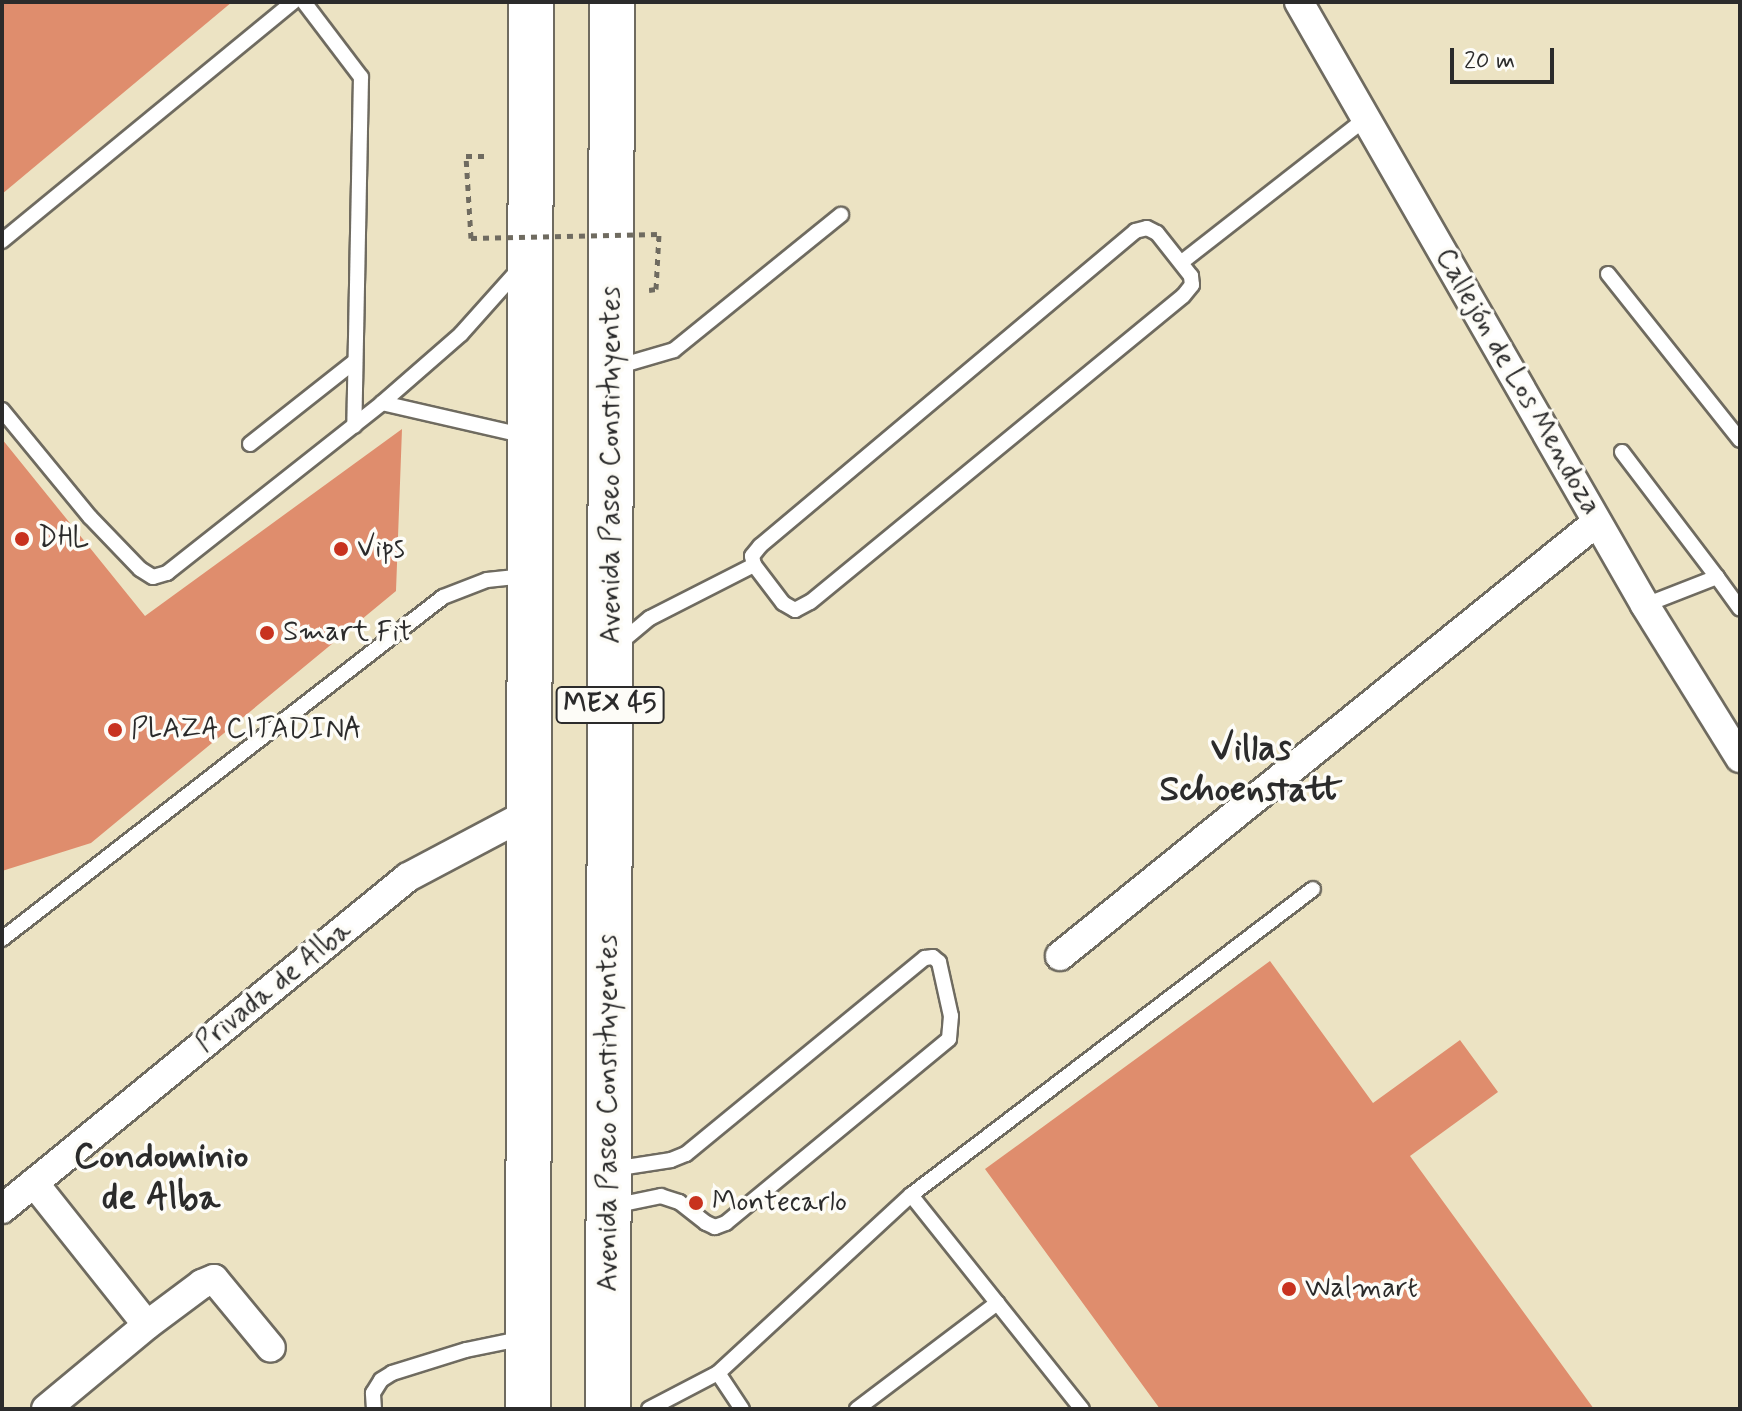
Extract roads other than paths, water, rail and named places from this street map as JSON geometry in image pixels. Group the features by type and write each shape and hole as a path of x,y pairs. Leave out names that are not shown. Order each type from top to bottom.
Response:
{"highway":[{"name":"Avenida Paseo Constituyentes","path":"608,1409 612,2"},
{"name":"MEX 45","path":"527,13 531,257 528,1409"}],"street":[{"name":"Callejón de Los Mendoza","path":"1299,2 1645,605 1740,758"},
{"path":"1060,956 1597,522"},
{"name":"Privada de Alba","path":"2,1209 408,877 529,813"},
{"path":"34,1183 147,1325"},
{"path":"46,1409 147,1325 202,1284 214,1279 271,1348"}],"lane":[{"path":"2,241 293,2"},
{"path":"304,2 361,77 354,426"},
{"path":"1182,262 1366,118"},
{"path":"610,369 674,350 841,215"},
{"path":"1147,228 1157,233 1182,262 1191,276 1192,285 1183,296 810,602 795,610 783,603 754,565 752,556 760,546 1135,231 1147,228"},
{"path":"2,410 90,517 140,569 153,577 167,573 382,403 461,334 531,257"},
{"path":"1608,274 1740,440"},
{"path":"250,444 355,361"},
{"path":"382,403 530,436"},
{"path":"1622,452 1740,609"},
{"path":"610,650 650,618 754,565"},
{"path":"2,939 443,597 487,580 530,575"},
{"path":"1645,605 1717,577"},
{"path":"649,1409 718,1373 911,1195 1313,889"},
{"path":"933,957 939,962 951,1016 949,1039 726,1223 715,1227 679,1202 661,1196 609,1189 686,1154 925,958 933,957"},
{"path":"911,1195 1082,1409"},
{"path":"857,1409 997,1303"},
{"path":"374,1409 373,1393 381,1380 392,1373 466,1350 528,1337"},
{"path":"718,1373 742,1409"}],"place":[{"name":"DHL","path":"22,539"},
{"name":"Vips","path":"341,549"},
{"name":"Smart Fit","path":"267,633"},
{"name":"PLAZA CITADINA","path":"115,730"},
{"name":"Montecarlo","path":"696,1203"},
{"name":"Walmart","path":"1289,1289"}],"district":[{"name":"Villas Schoenstatt","path":"1251,770"},
{"name":"Condominio de Alba","path":"161,1178"}]}
